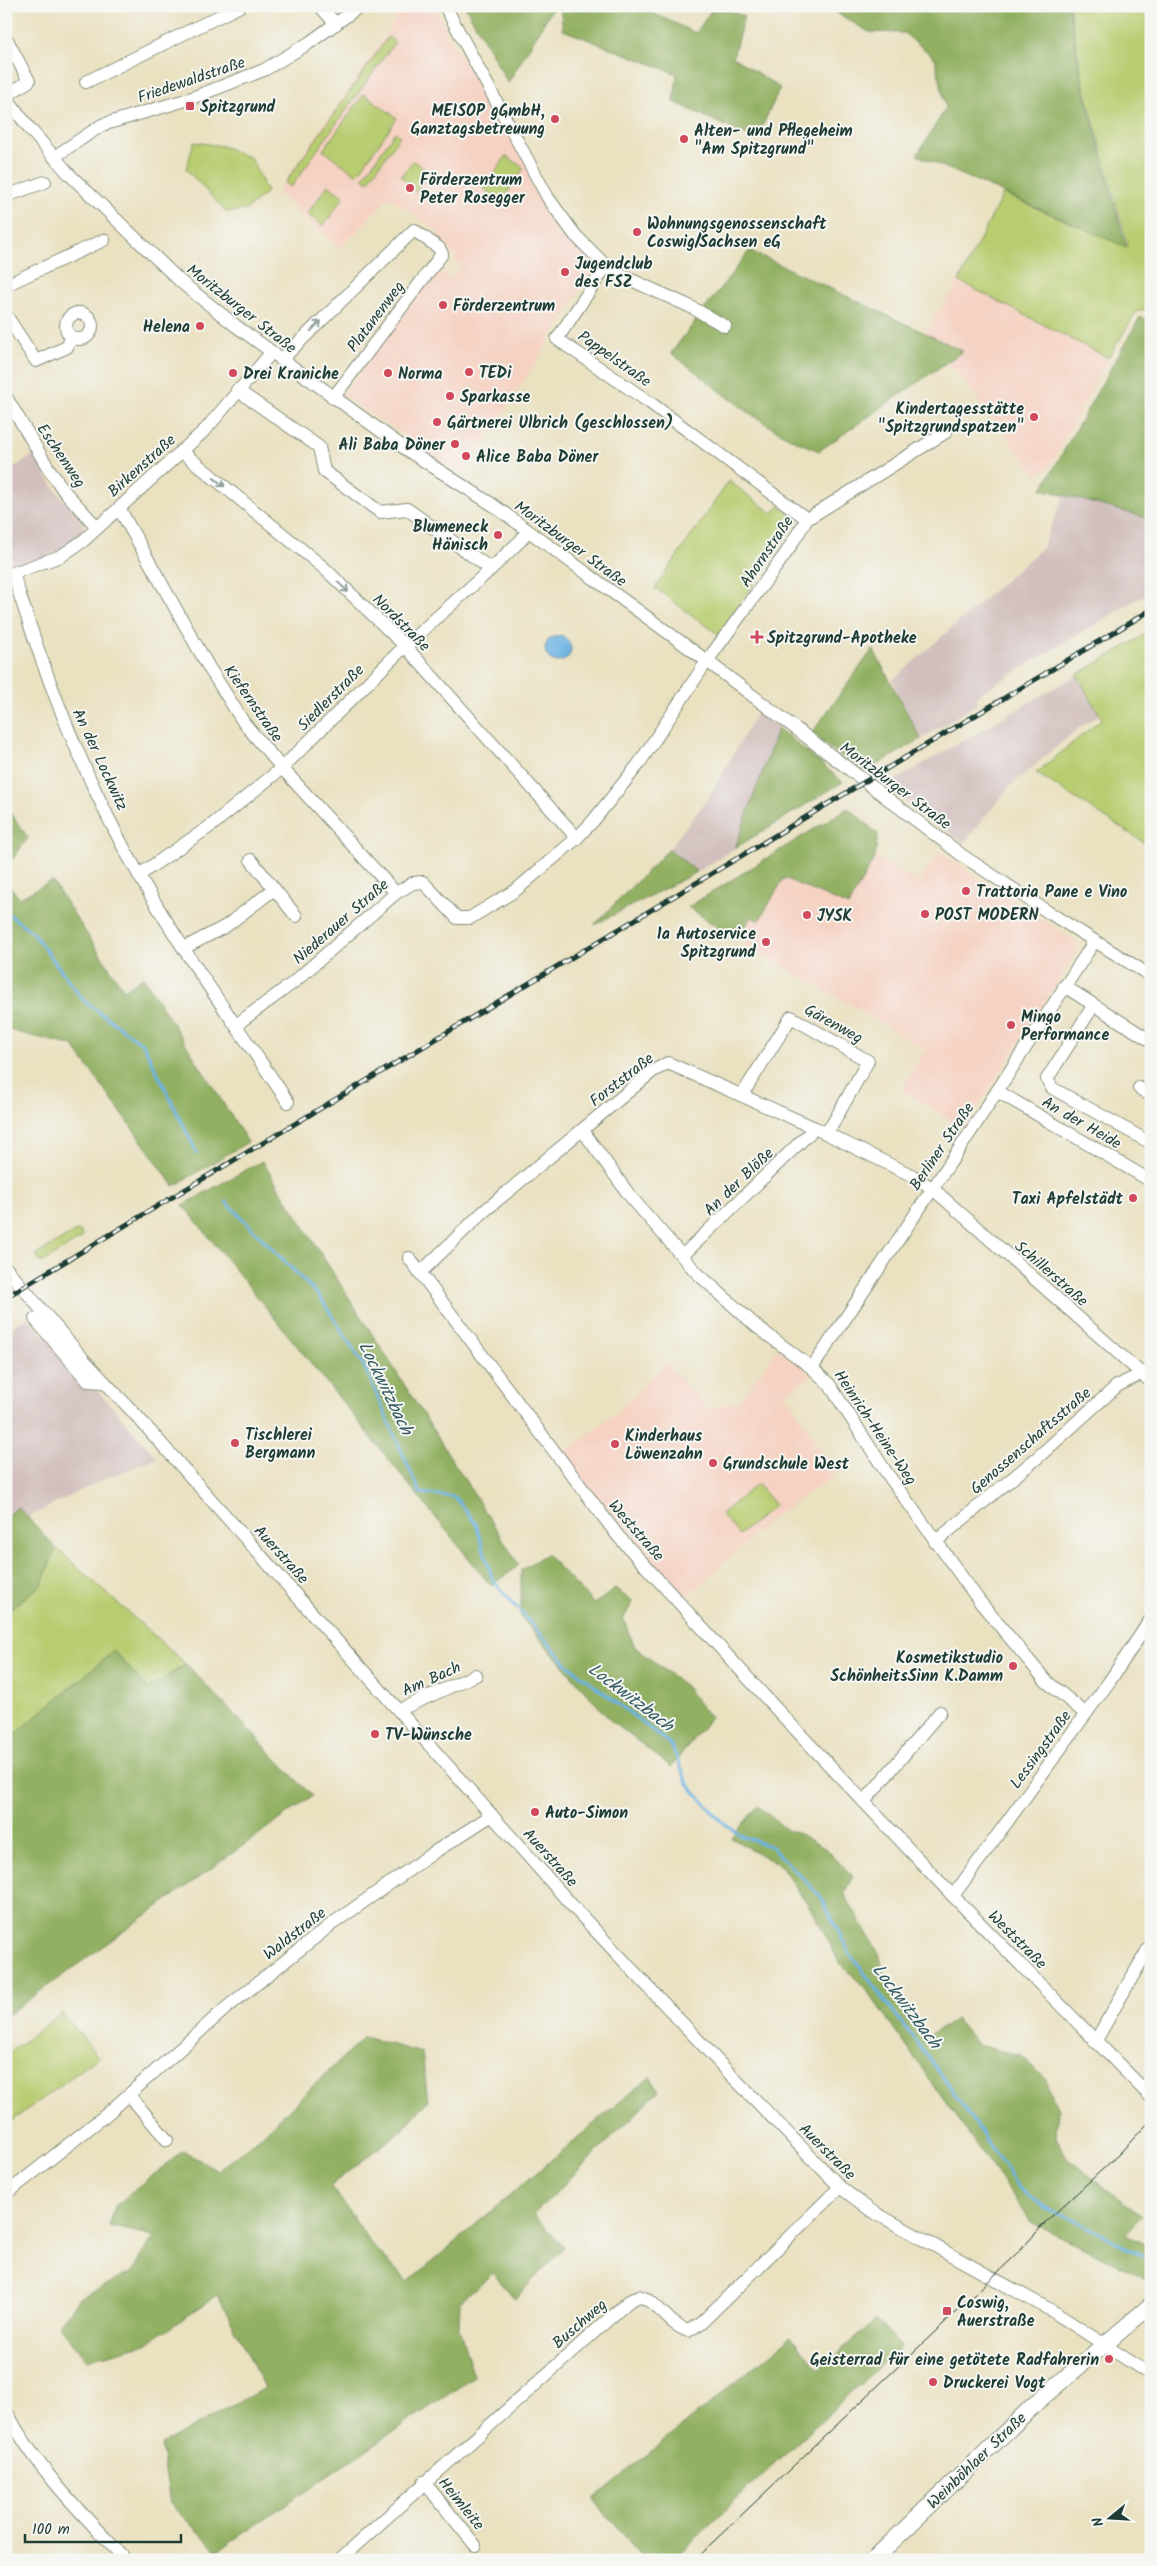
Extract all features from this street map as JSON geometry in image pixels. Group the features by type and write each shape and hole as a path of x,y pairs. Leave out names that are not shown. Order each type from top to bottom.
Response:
{"main road":[{"name":"Weinböhlaer Straße","path":"873,2560 1037,2402 1151,2305"}],"street":[{"path":"86,82 240,6"},
{"path":"320,6 336,24"},
{"name":"Friedewaldstraße","path":"54,157 102,125 189,99 264,70 309,44 360,6"},
{"path":"445,6 548,198 575,235 606,266 618,274 689,306 725,326"},
{"path":"6,38 29,81 6,98"},
{"name":"Moritzburger Straße","path":"6,98 54,157 181,282 276,356 453,481 493,505 707,661 963,856 1094,942 1151,976"},
{"path":"6,196 45,182"},
{"name":"Birkenstraße","path":"13,573 61,556 84,541 97,527 206,429 238,390 414,230 439,248 442,254"},
{"path":"6,285 104,240"},
{"name":"Platanenweg","path":"333,398 442,254"},
{"name":"Pappelstraße","path":"606,266 558,339 650,402 806,519"},
{"path":"6,315 36,361 67,347 72,343 72,338"},
{"path":"238,390 319,447 324,472 380,512 407,509 491,569"},
{"name":"Eschenweg","path":"6,397 64,491 97,527"},
{"name":"Ahornstraße","path":"707,661 782,559 806,519 946,432"},
{"name":"Nordstraße","path":"182,450 324,568 405,646 577,838"},
{"name":"Kiefernstraße","path":"119,508 213,674 244,723 282,768 396,893"},
{"name":"Siedlerstraße","path":"138,875 212,825 282,768 405,646 521,540 527,531"},
{"name":"An der Lockwitz","path":"13,573 45,670 66,722 98,796 138,875 184,948 288,1102"},
{"name":"Niederauer Straße","path":"236,1025 294,982 396,893 413,883 423,882 457,918 470,918 516,890 577,838 622,786 707,661"},
{"path":"251,860 273,890 296,916"},
{"path":"184,948 226,926 273,890"},
{"name":"Berliner Straße","path":"812,1368 1094,942"},
{"path":"1064,986 1093,1006 1151,1040"},
{"path":"1093,1006 1047,1079 1052,1088 1151,1143"},
{"name":"Gärenweg","path":"742,1095 791,1017 868,1061 832,1125 820,1130"},
{"name":"Forststraße","path":"420,1273 482,1213 653,1071 668,1063 820,1130 913,1176 932,1188"},
{"path":"1139,1088 1151,1096"},
{"name":"An der Heide","path":"997,1091 1151,1180"},
{"name":"An der Blöße","path":"682,1256 820,1130"},
{"name":"Heinrich-Heine-Weg","path":"583,1131 630,1196 682,1256 756,1326 812,1368 829,1384 935,1542 1030,1663 1055,1689 1086,1714"},
{"name":"Schillerstraße","path":"932,1188 1148,1375"},
{"name":"Weststraße","path":"410,1258 618,1536 953,1896 1151,2097"},
{"name":"Auerstraße","path":"6,1268 104,1382 134,1413 492,1815 670,2011 840,2187 870,2210 1054,2312 1151,2375"},
{"path":"35,1319 88,1381 104,1382"},
{"name":"Genossenschaftsstraße","path":"935,1542 1037,1458 1117,1386 1148,1375"},
{"name":"Lessingstraße","path":"953,1896 1086,1714 1151,1618"},
{"name":"Am Bach","path":"399,1710 476,1675"},
{"path":"864,1802 940,1712"},
{"name":"Waldstraße","path":"6,2194 129,2095 226,2008 332,1924 433,1853 492,1815"},
{"path":"1095,2042 1151,1944"},
{"path":"129,2095 167,2140"},
{"name":"Buschweg","path":"339,2560 424,2482 629,2301 639,2296 647,2298 677,2328 688,2331 701,2324 840,2187"},
{"path":"6,2411 42,2466 72,2502 126,2560"},
{"name":"Heimleite","path":"424,2482 475,2545"}],"shaded area":[{"name":"Förderzentrum Peter Rosegger","path":"403,6 435,6 455,50 464,54 570,236 593,265 591,276 586,280 522,384 462,474 342,395 437,270 451,280 461,265 455,260 456,255 434,239 439,232 389,197 340,249 277,192 389,31"},
{"name":"Kindertagesstätte \"Spitzgrundspatzen\"","path":"959,281 1108,358 1050,466 1037,475 953,368 947,364 963,351 925,333"},
{"path":"34,455 54,488 82,521 84,530 78,539 60,550 36,562 14,567 6,546 6,472"},
{"path":"1061,494 1151,519 1151,591 977,695 976,705 921,739 892,681 1042,548 1063,498"},
{"path":"1077,675 1100,714 1076,730 1008,788 964,843 885,786"},
{"path":"757,713 778,728 735,848 697,872 669,849 706,801"},
{"path":"940,852 1078,943 1076,954 964,1129 902,1090 925,1050 865,1013 735,939 752,917 759,920 784,878 848,906 875,857 920,882"},
{"path":"29,1317 88,1389 98,1391 157,1458 108,1477 28,1517 19,1508 6,1517 6,1331"},
{"path":"778,1349 813,1376 786,1393 835,1475 776,1515 683,1600 561,1455 615,1414 666,1363 708,1409 739,1401"}],"green space":[{"path":"465,6 554,6 508,83"},
{"path":"560,6 637,6 696,33 714,6 744,16 733,57 780,88 756,140 674,102 677,74 563,30"},
{"path":"825,6 1068,6 1082,83 1126,247 917,155 946,108 935,58 904,33 869,32"},
{"path":"1069,6 1151,6 1151,308 1137,311 1108,358 959,281 1003,194 1128,247 1083,82"},
{"path":"388,37 395,42 291,187 285,183"},
{"path":"364,94 397,118 357,175 323,150"},
{"path":"395,132 400,136 368,182 363,178"},
{"path":"194,142 222,146 251,158 267,192 246,210 226,212 186,169"},
{"path":"506,156 524,168 502,201 484,189"},
{"path":"413,161 429,172 416,192 401,176"},
{"path":"328,185 344,197 323,226 307,214"},
{"path":"749,251 963,351 819,451 798,442 760,420 671,353"},
{"path":"1140,317 1151,321 1151,519 1042,489"},
{"path":"729,481 772,513 780,506 786,510 790,515 792,523 719,635 655,588"},
{"path":"1151,631 1151,847 1036,773 1102,719 1077,675"},
{"path":"873,649 921,739 863,773 811,734"},
{"path":"778,728 843,782 735,848"},
{"path":"6,806 28,838 6,868"},
{"path":"848,808 878,834 875,857 848,906 784,878 759,921 752,917 735,939 688,907"},
{"path":"669,849 697,872 594,925"},
{"path":"6,881 19,898 52,881 124,990 143,977 248,1142 174,1186 73,1046 8,1030 6,1027"},
{"path":"262,1161 519,1565 491,1586 183,1205"},
{"path":"76,1231 81,1232 82,1238 41,1263 36,1255"},
{"path":"757,1484 775,1505 739,1535 721,1514"},
{"path":"18,1507 56,1548 41,1585 6,1612 6,1516"},
{"path":"56,1548 186,1664 148,1689 114,1651 6,1742 6,1612 41,1585"},
{"path":"546,1554 594,1604 615,1589 633,1602 623,1619 635,1647 685,1686 710,1718 671,1767 610,1720 521,1617 521,1570"},
{"path":"114,1651 148,1689 186,1664 312,1796 6,2016 6,1742"},
{"path":"758,1806 787,1830 800,1834 826,1849 853,1876 844,1893 879,1954 890,1992 927,2036 956,2019 978,2045 1022,2056 1046,2080 1058,2110 1056,2137 1068,2159 1142,2216 1126,2235 1151,2247 1151,2281 1031,2222 865,1988 839,1962 814,1913 781,1866 731,1838"},
{"path":"62,2013 99,2057 6,2125 6,2055"},
{"path":"364,2037 422,2053 428,2101 402,2130 331,2185 371,2244 408,2282 650,2076 659,2091 533,2215 564,2247 515,2299 493,2273 460,2301 459,2328 474,2377 217,2551 170,2504 161,2444 265,2388 218,2295 146,2344 87,2360 58,2326 79,2298 132,2272 154,2236 109,2226 115,2206 183,2151 218,2170 260,2137"},
{"path":"876,2320 901,2346 672,2560 645,2560 593,2499 791,2337 819,2369"}],"water":[{"path":"558,636 567,640 571,649 567,658 558,662 549,658 545,649 549,640"}],"waterway":[{"name":"Lockwitzbach","path":"6,912 32,932 84,1001 143,1044 197,1153"},
{"name":"Lockwitzbach","path":"226,1202 320,1297 364,1366 420,1493 455,1497 476,1524 493,1581 568,1665 671,1745 688,1784 717,1817 739,1835 772,1847 821,1897 850,1954 947,2083 1018,2187 1046,2209 1079,2222 1151,2261"}],"tram line":[{"path":"1039,2228 1118,2155 1151,2120"},
{"path":"694,2560 1016,2255 1045,2223"}],"railway":[{"path":"6,1297 1151,610"}],"place":[{"name":"Spitzgrund","path":"190,106"},
{"name":"MEISOP gGmbH, Ganztagsbetreuung","path":"555,119"},
{"name":"Alten- und Pflegeheim \"Am Spitzgrund\"","path":"684,139"},
{"name":"Förderzentrum Peter Rosegger","path":"410,188"},
{"name":"Wohnungsgenossenschaft Coswig/Sachsen eG","path":"637,232"},
{"name":"Jugendclub des FSZ","path":"565,272"},
{"name":"Förderzentrum","path":"443,305"},
{"name":"Helena","path":"200,326"},
{"name":"TEDi","path":"469,372"},
{"name":"Drei Kraniche","path":"233,373"},
{"name":"Norma","path":"388,373"},
{"name":"Sparkasse","path":"450,396"},
{"name":"Kindertagesstätte \"Spitzgrundspatzen\"","path":"1034,417"},
{"name":"Gärtnerei Ulbrich (geschlossen)","path":"437,422"},
{"name":"Ali Baba Döner","path":"455,444"},
{"name":"Alice Baba Döner","path":"466,456"},
{"name":"Blumeneck Hänisch","path":"498,535"},
{"name":"Spitzgrund-Apotheke","path":"757,637"},
{"name":"Trattoria Pane e Vino","path":"966,891"},
{"name":"POST MODERN","path":"925,914"},
{"name":"JYSK","path":"807,915"},
{"name":"1a Autoservice Spitzgrund","path":"766,942"},
{"name":"Mingo Performance","path":"1011,1025"},
{"name":"Taxi Apfelstädt","path":"1133,1198"},
{"name":"Tischlerei Bergmann","path":"235,1443"},
{"name":"Kinderhaus Löwenzahn","path":"615,1444"},
{"name":"Grundschule West","path":"713,1463"},
{"name":"Kosmetikstudio SchönheitsSinn K.Damm","path":"1013,1666"},
{"name":"TV-Wünsche","path":"375,1734"},
{"name":"Auto-Simon","path":"535,1812"},
{"name":"Coswig, Auerstraße","path":"947,2311"},
{"name":"Geisterrad für eine getötete Radfahrerin","path":"1109,2359"},
{"name":"Druckerei Vogt","path":"933,2382"}]}
